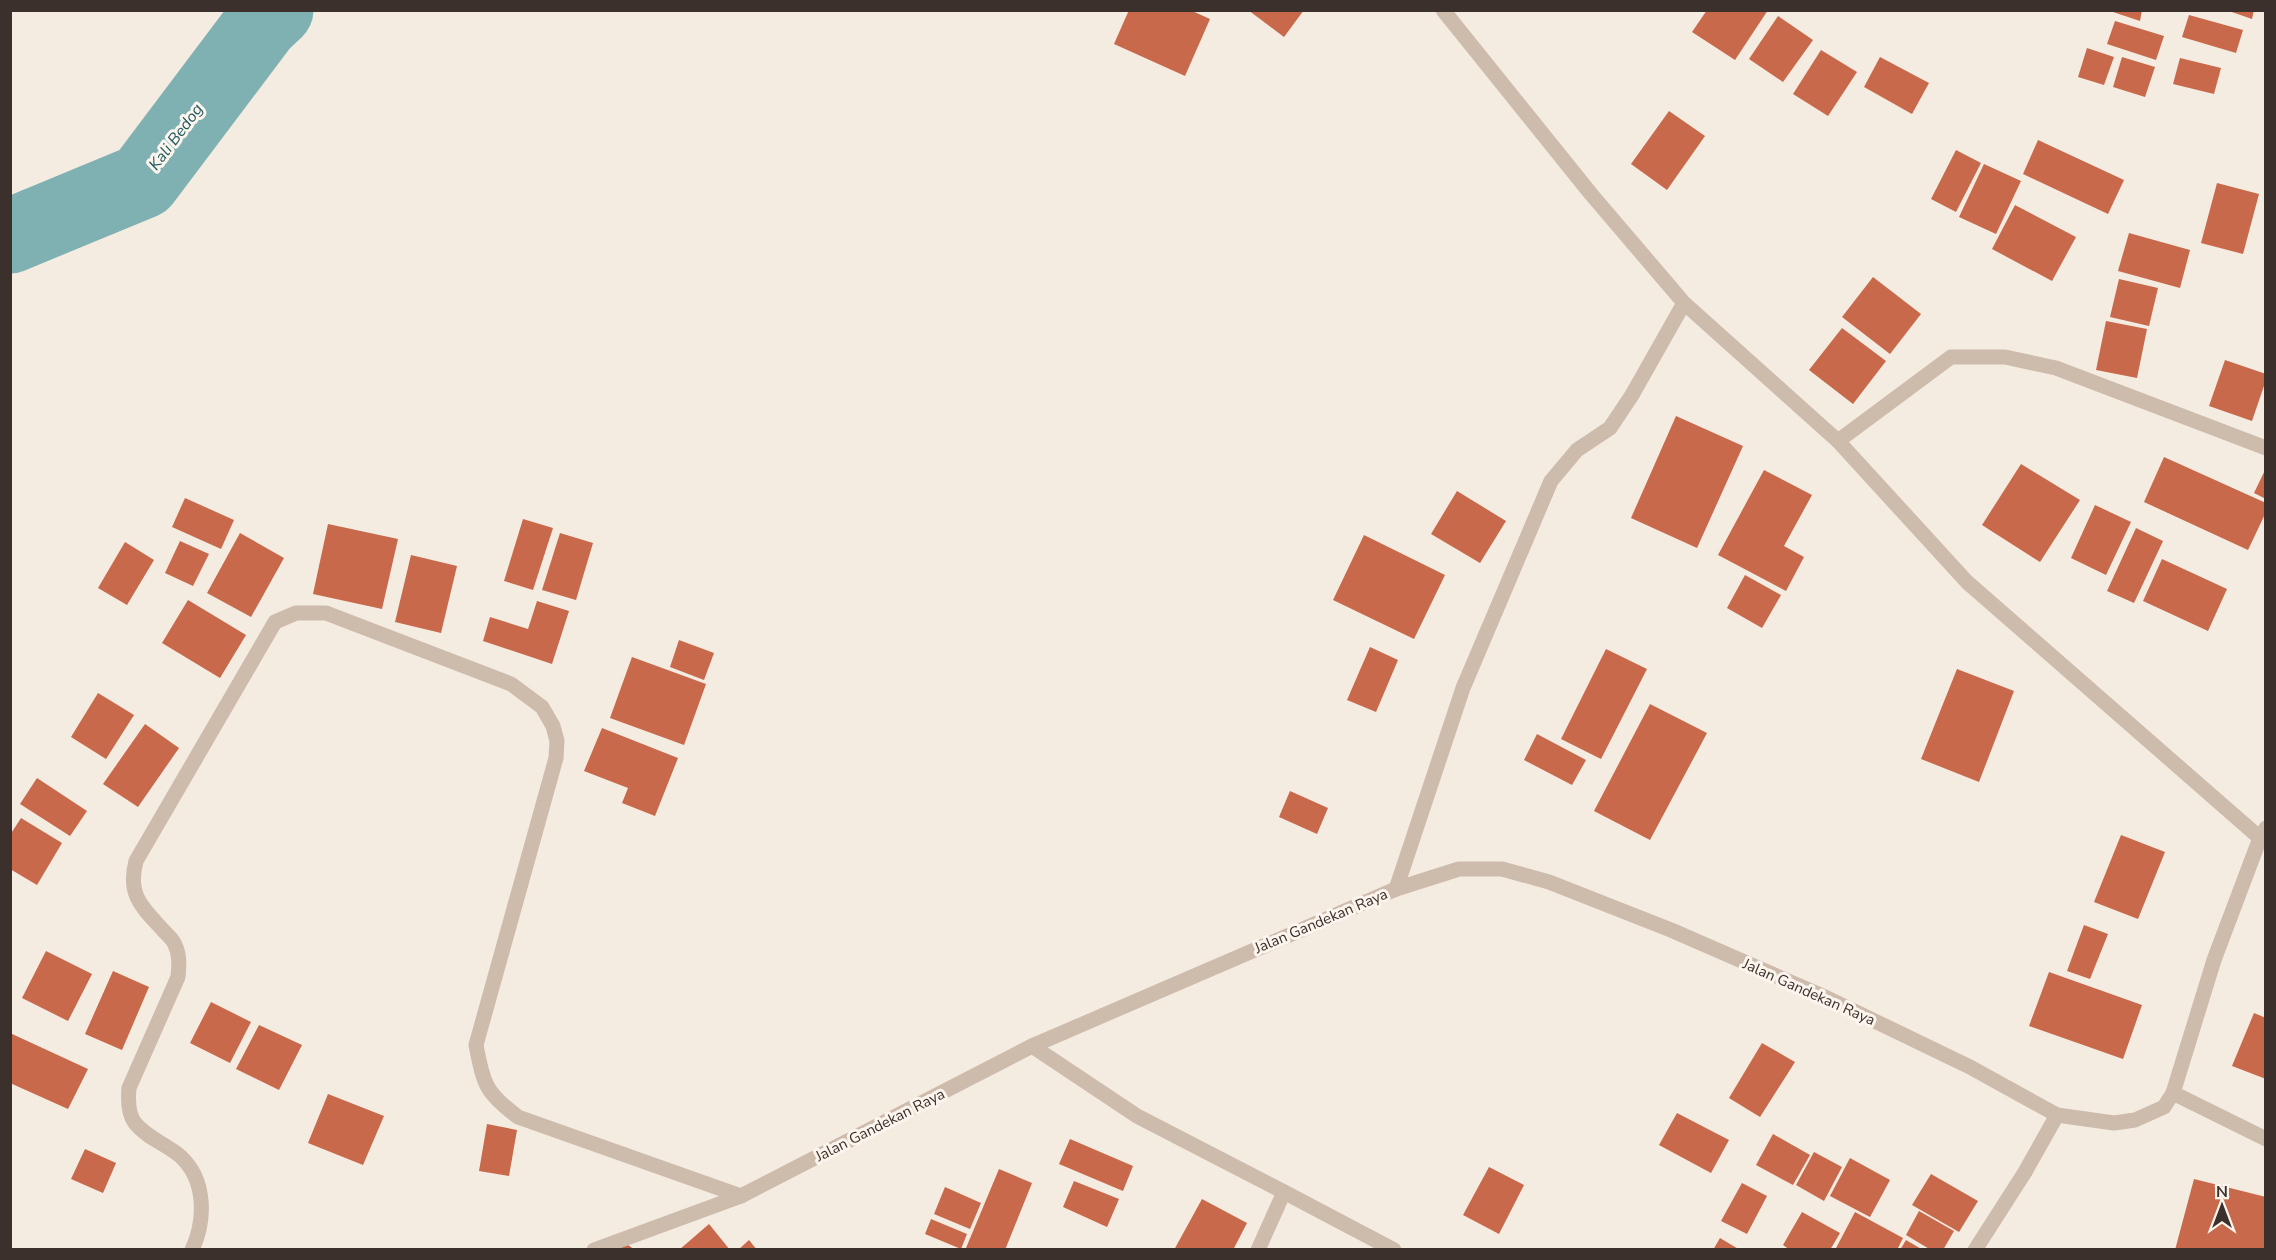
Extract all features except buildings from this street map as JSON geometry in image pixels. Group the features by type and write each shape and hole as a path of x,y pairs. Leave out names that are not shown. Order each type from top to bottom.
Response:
{"street":[{"path":"1443,10 1591,194 1684,303 1838,441 1967,582 2263,833 2214,960 2173,1093 2164,1107 2135,1120 2114,1123 2057,1115 2025,1172 1975,1250"},
{"path":"1396,889 1463,688 1551,481 1577,450 1610,428 1684,303"},
{"path":"1838,441 1951,357 2005,357 2056,368 2265,448"},
{"path":"192,1250 198,1237 202,1205 196,1177 181,1157 147,1134 134,1122 128,1104 129,1088 178,977 180,960 175,943 139,904 132,875 136,861 275,622 296,613 326,613 337,617 511,684 542,707 553,726 557,741 556,758 476,1045 483,1080 496,1101 518,1117 741,1196"},
{"name":"Jalan Gandekan Raya","path":"594,1250 741,1196 1032,1046 1396,889 1459,869 1502,869 1549,882 1671,930 1827,998 1970,1067 2057,1115"},
{"path":"1032,1046 1137,1116 1394,1250"},
{"path":"2173,1093 2265,1139"},
{"path":"1258,1250 1284,1192"}],"waterway":[{"name":"Kali Bedog","path":"10,236 143,181 262,23 276,10"}]}
